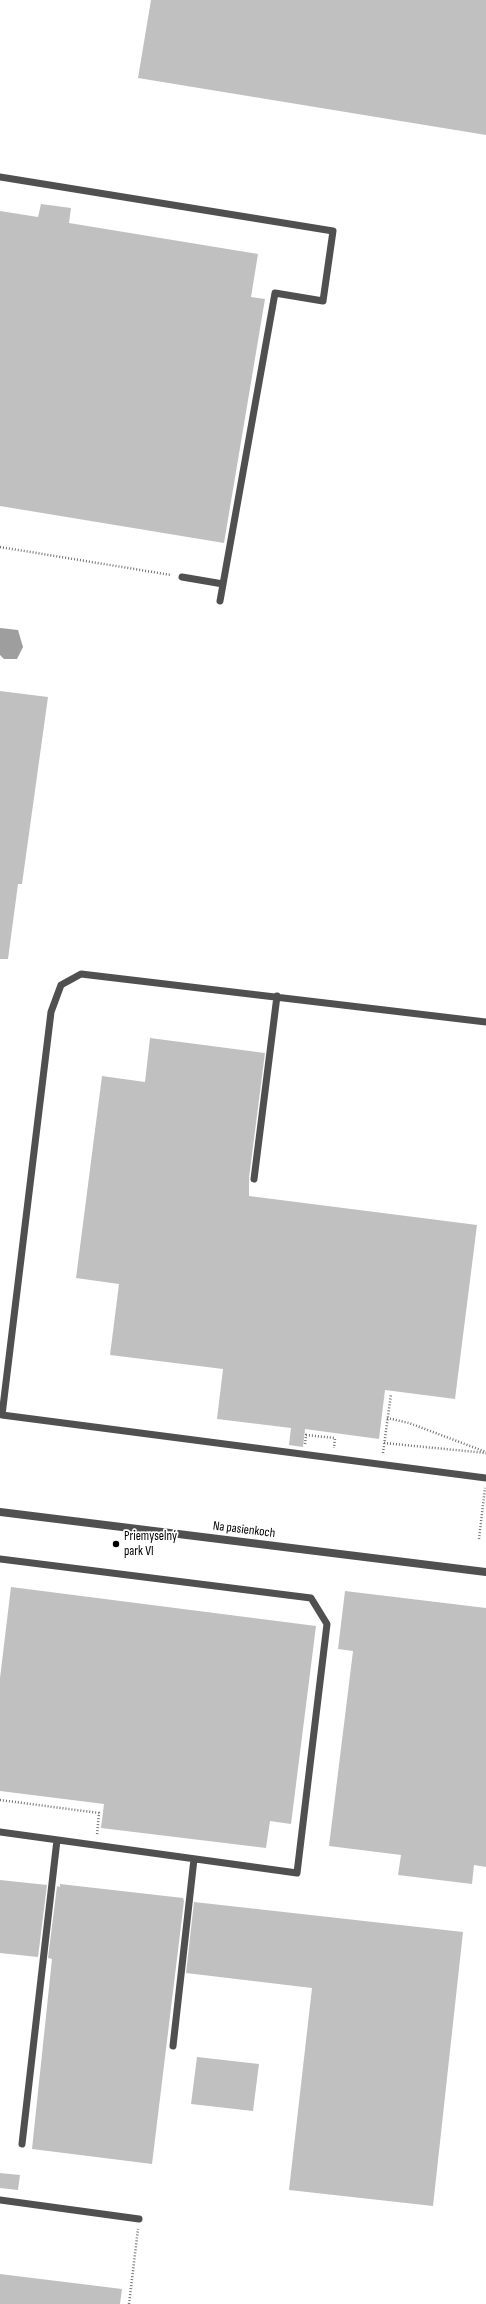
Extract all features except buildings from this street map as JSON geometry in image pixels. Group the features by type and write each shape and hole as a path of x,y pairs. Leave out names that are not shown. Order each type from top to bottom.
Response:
{"street":[{"name":"Na pasienkoch","path":"0,1512 486,1572"}],"lane":[{"path":"0,177 333,232 323,301 276,293 220,601"},
{"path":"182,577 223,584"},
{"path":"486,1022 277,996 81,974 61,986 51,1012 2,1415 303,1454 486,1480"},
{"path":"254,1179 277,996"},
{"path":"0,1559 311,1598 327,1624 297,1873 0,1832"},
{"path":"22,2144 57,1840"},
{"path":"173,2046 194,1859"},
{"path":"0,2200 139,2219"}],"path":[{"path":"0,547 182,577"},
{"path":"382,1456 391,1394"},
{"path":"388,1418 409,1423 486,1453"},
{"path":"303,1454 306,1434 335,1438 334,1449 341,1450"},
{"path":"384,1442 486,1453"},
{"path":"479,1539 486,1480"},
{"path":"0,1800 99,1813 96,1845"},
{"path":"129,2304 139,2219"}],"shaded area":[{"path":"0,628 18,630 23,647 17,659 4,659 0,655"}],"place":[{"name":"Priemyselný park VI","path":"116,1544"}]}
